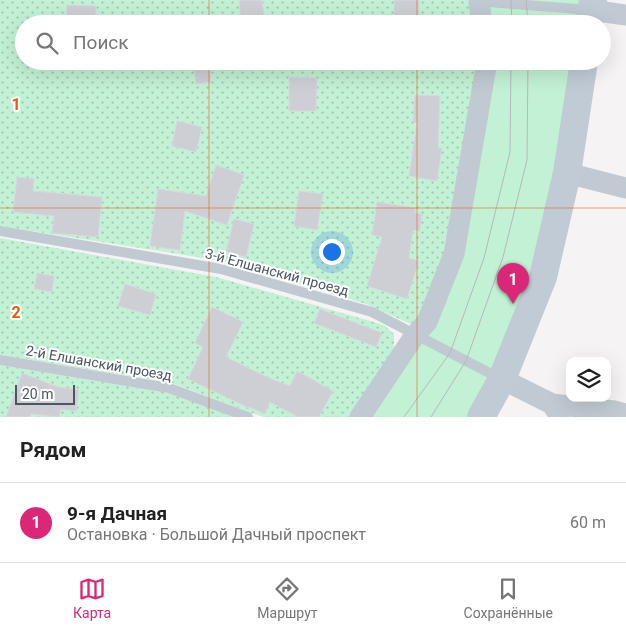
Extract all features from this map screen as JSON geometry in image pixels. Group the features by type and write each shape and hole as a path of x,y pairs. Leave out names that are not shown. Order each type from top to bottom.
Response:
{"main road":[{"path":"481,417 502,379 543,277 567,173 583,70"}],"street":[{"path":"474,1 479,15"},
{"path":"591,11 626,15"},
{"path":"360,417 415,335 426,322 454,254 485,70"},
{"path":"567,173 626,188"},
{"path":"502,379 556,411 614,411 626,414"}],"lane":[{"path":"474,1 591,11"},
{"name":"3-й Елшанский проезд","path":"0,231 221,269 372,312 502,379"},
{"name":"2-й Елшанский проезд","path":"0,360 169,388 248,417"}],"green space":[{"path":"0,0 478,0 478,15 15,15 15,70 479,70 449,251 415,326 366,304 223,261 0,226"},
{"path":"488,0 584,0 582,15 490,15"},
{"path":"489,70 572,70 536,270 500,356 467,417 368,417 432,325"},
{"path":"0,238 216,277 384,325 394,334 394,354 354,417 263,417 169,382 0,355"},
{"path":"0,365 169,393 234,417 0,417"}],"building":[{"path":"239,0 262,0 264,15 240,15"},
{"path":"394,0 419,0 419,15 394,15"},
{"path":"67,5 96,6 96,15 66,15"},
{"path":"194,70 210,70 211,82 196,84"},
{"path":"289,77 317,78 316,111 289,111"},
{"path":"415,95 440,96 438,148 442,148 437,181 409,176 417,123 413,122"},
{"path":"177,121 202,127 196,152 172,146"},
{"path":"216,165 244,175 227,225 185,211 180,250 150,246 158,189 206,196"},
{"path":"17,177 34,179 33,191 102,197 98,237 52,233 54,216 13,212"},
{"path":"299,191 323,194 317,230 294,226"},
{"path":"377,202 416,208 415,213 422,214 420,231 413,230 409,258 419,261 407,299 367,286 382,237 372,235"},
{"path":"234,219 254,224 246,257 226,252"},
{"path":"37,273 54,276 52,292 34,289"},
{"path":"125,284 156,294 150,315 118,306"},
{"path":"212,307 243,322 226,357 290,386 297,371 333,391 319,417 298,417 270,402 265,414 188,379 203,347 195,343"},
{"path":"320,309 382,333 376,347 314,323"},
{"path":"22,373 58,387 79,390 76,411 61,409 59,417 31,414 30,417 6,417"}],"tram line":[{"path":"511,0 512,15"},
{"path":"526,0 527,15"},
{"path":"404,417 450,353 484,258 510,152 511,70"},
{"path":"431,417 466,361 503,257 527,160 528,70"}],"place":[{"name":"9-я Дачная","path":"513,304"}]}
